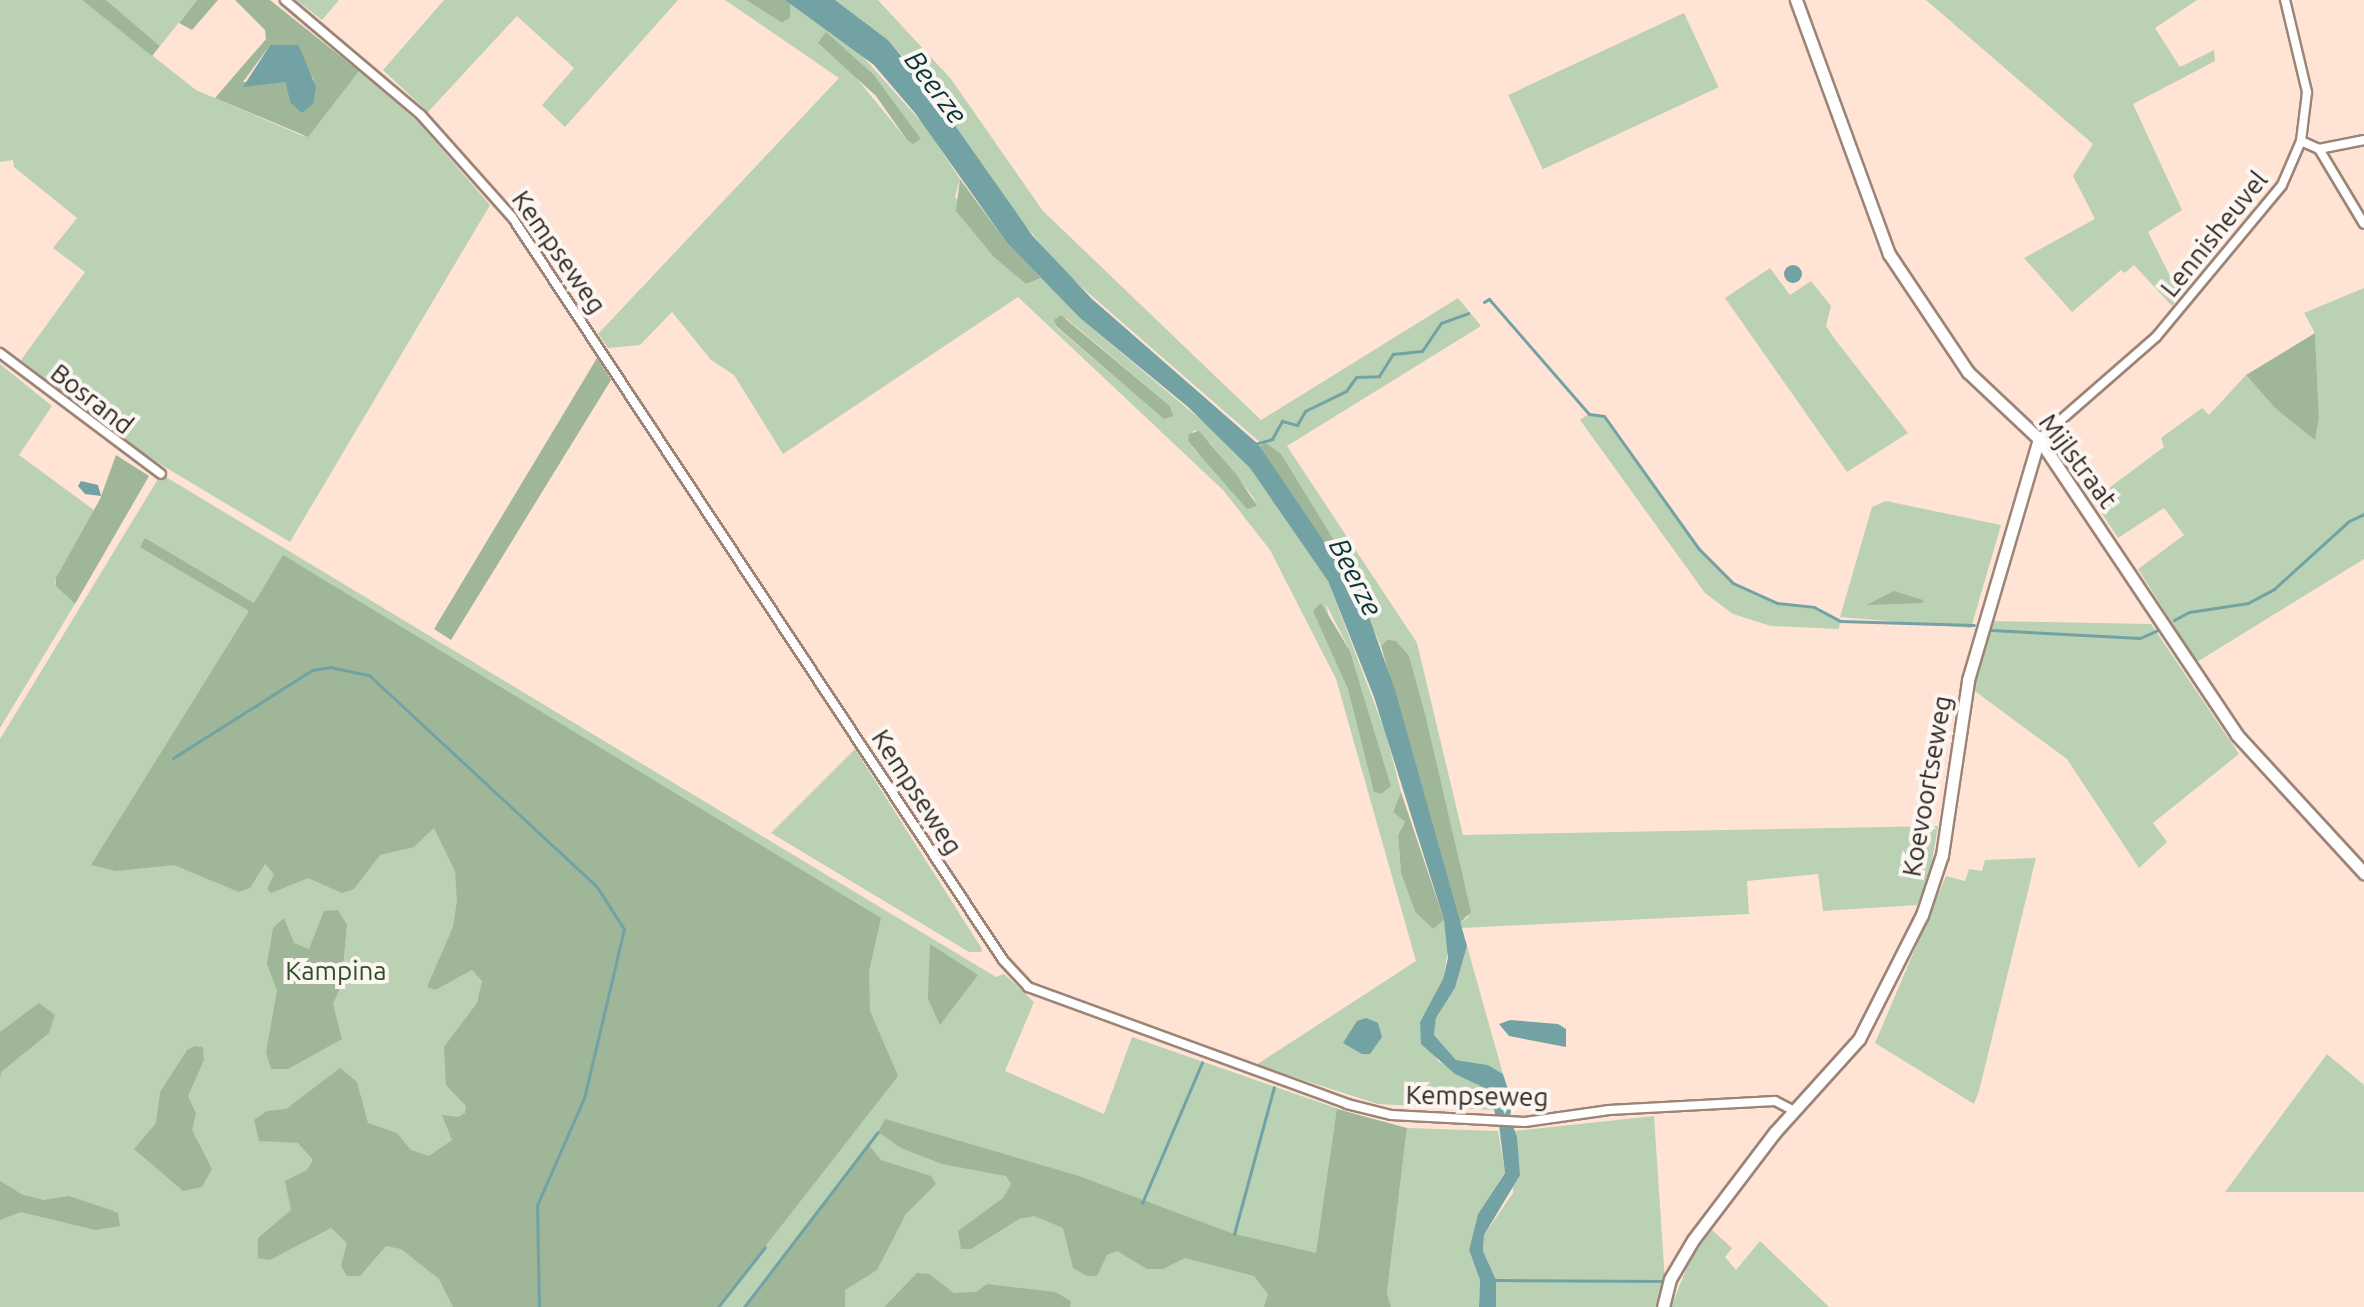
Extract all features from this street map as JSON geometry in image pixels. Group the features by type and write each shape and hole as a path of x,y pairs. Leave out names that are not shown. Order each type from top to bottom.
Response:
{"street":[{"name":"Kempseweg","path":"285,0 421,115 520,228 1016,978 1042,995 1347,1104 1407,1117 1514,1122 1760,1101 1785,1103 1795,1111"},
{"name":"Mijlstraat","path":"1796,0 1889,254 1968,372 2039,439 2237,735 2364,873"},
{"name":"Lennisheuvel","path":"2039,439 2156,337 2282,185 2301,141 2306,83 2285,0"},
{"path":"2319,149 2364,140"},
{"path":"2301,141 2319,149 2364,224"},
{"name":"Bosrand","path":"0,353 161,474"},
{"name":"Koevoortseweg","path":"1663,1307 1685,1252 1795,1111 1859,1039 1893,980 1935,882 1968,680 2039,439"}],"green space":[{"path":"0,0 82,0 196,90 303,136 359,71 418,122 490,205 290,542 135,449 21,360 85,272 53,248 77,218 14,167 13,160 0,162"},
{"path":"82,0 106,0 160,46 152,56"},
{"path":"106,0 197,0 160,46"},
{"path":"197,0 218,0 192,30 179,23"},
{"path":"235,0 270,0 359,71 308,137 215,98 266,39 265,30","holes":["270,45 294,45 314,80 290,102 285,82 243,82"]},
{"path":"296,0 339,0 322,20"},
{"path":"444,0 678,0 565,127 542,105 574,68 517,16 428,112 383,70"},
{"path":"725,0 746,0 782,23 790,18 790,3 856,49 925,126 960,179 955,197 1026,284 1041,278 1080,318 1220,436 1250,468 1328,581 1386,734 1401,792 1393,812 1405,822 1398,835 1401,873 1415,912 1433,929 1444,920 1449,945 1443,979 1420,1022 1438,1061 1487,1089 1495,1110 1378,1104 1256,1065 1416,961 1336,679 1270,550 1223,490 1018,297 783,454 734,375 711,360 672,312 640,345 608,348 598,334 839,78","holes":["826,33 873,74 907,140 854,75","1066,318 1170,406 1172,416 1164,418 1056,327 1054,320","1194,430 1210,443 1257,502 1197,453 1188,441","1326,604 1350,651 1391,786 1341,671"]},
{"path":"746,0 785,0 790,3 790,18 782,23"},
{"path":"835,0 878,0 951,79 1043,211 1261,420 1458,298 1481,326 1287,446 1417,643 1463,835 1938,826 1930,874 1917,905 1823,911 1818,874 1747,881 1749,914 1461,928 1460,923 1468,917 1409,656 1387,640 1381,646 1348,576 1354,573 1262,444 1070,277 1008,206 911,65 888,40"},
{"path":"1926,0 2197,0 2155,28 2180,67 2214,50 2215,61 2133,104 2182,210 2148,232 2180,296 2172,306 2134,265 2125,273 2121,270 2072,312 2024,258 2095,219 2073,176 2093,144"},
{"path":"1684,13 1719,87 1543,169 1508,95"},
{"path":"826,32 873,74 921,139 913,144 907,140 876,96 818,43"},
{"path":"960,179 1007,243 1041,278 1026,284 994,257 956,211"},
{"path":"1770,268 1790,295 1811,281 1831,306 1826,326 1908,433 1847,472 1725,298"},
{"path":"2364,288 2364,559 2197,662 2138,569 2184,535 2164,508 2118,538 2093,500 2164,447 2161,438 2202,408 2209,415 2246,375 2275,408 2315,439 2319,418 2315,333 2304,313"},
{"path":"1061,315 1170,406 1173,416 1164,419 1056,326 1054,320"},
{"path":"2315,333 2319,418 2315,440 2275,408 2246,375"},
{"path":"597,358 611,380 451,640 434,629"},
{"path":"0,364 52,406 19,455 94,510 55,583 75,604 0,728"},
{"path":"1589,414 1604,416 1699,549 1733,583 1777,603 1814,607 1840,621 1839,629 1771,626 1733,614 1705,593 1580,420"},
{"path":"1199,431 1236,474 1257,506 1247,509 1188,441 1189,434"},
{"path":"1266,443 1281,454 1354,573 1348,576 1259,446"},
{"path":"116,455 149,476 75,604 56,586 56,578 100,499"},
{"name":"Kampina","path":"161,474 996,977 1004,974 1034,1002 1005,1071 1104,1114 1132,1037 1350,1113 1332,1307 0,1307 0,739"},
{"path":"1886,501 2001,525 1971,628 1840,617 1872,507"},
{"path":"145,538 254,603 283,555 881,918 869,971 870,1011 898,1076 718,1307 453,1307 439,1279 401,1249 386,1246 360,1276 347,1276 341,1266 347,1243 331,1228 270,1260 258,1258 258,1238 291,1210 285,1181 307,1170 313,1160 298,1143 259,1141 254,1120 267,1111 286,1109 340,1068 357,1082 368,1123 397,1133 411,1150 429,1156 452,1140 442,1115 458,1117 465,1113 466,1106 446,1085 444,1047 477,1003 482,981 472,970 435,990 427,987 453,927 457,901 455,871 434,828 414,847 380,855 354,889 342,893 308,878 271,893 267,889 274,874 265,864 250,888 239,892 174,865 116,871 91,865 249,611 140,547"},
{"path":"1894,591 1923,600 1923,603 1866,605"},
{"path":"1321,603 1350,651 1391,786 1381,794 1374,792 1348,689 1313,611"},
{"path":"1990,621 2151,624 2239,754 2153,823 2167,842 2139,868 2067,759 1972,689"},
{"path":"1387,640 1396,641 1409,656 1426,718 1471,912 1460,923 1381,646"},
{"path":"855,749 982,949 981,952 969,952 771,833"},
{"path":"1401,792 1444,920 1433,929 1415,912 1401,873 1398,835 1405,822 1393,812"},
{"path":"2036,858 1974,1104 1875,1043 1946,876 1965,881 1969,869 1982,871 1985,860"},
{"path":"338,910 347,925 341,986 333,1004 342,1039 288,1069 271,1069 266,1052 277,991 267,964 273,928 284,918 294,943 309,949 324,911"},
{"path":"930,944 978,975 940,1025 928,999"},
{"path":"1467,946 1503,1074 1488,1065 1456,1060 1434,1035 1436,1018 1455,988"},
{"path":"39,1003 55,1015 49,1033 1,1072 0,1079 0,1032"},
{"path":"195,1046 203,1047 204,1060 188,1096 196,1113 192,1130 212,1169 202,1187 183,1191 134,1149 156,1123 160,1092 187,1050"},
{"path":"2327,1054 2364,1085 2364,1192 2225,1192"},
{"path":"1337,1109 1407,1128 1387,1293 1391,1307 1264,1307 1268,1294 1254,1276 1185,1258 1163,1269 1147,1269 1117,1251 1107,1255 1097,1276 1087,1276 1073,1268 1063,1228 1034,1216 1019,1219 971,1249 961,1249 958,1231 1003,1198 1011,1184 1006,1176 942,1164 901,1148 878,1132 885,1119 1079,1176 1234,1234 1316,1253"},
{"path":"1654,1116 1665,1281 1659,1307 1496,1307 1496,1281 1483,1251 1484,1235 1513,1193 1514,1131"},
{"path":"1407,1128 1498,1131 1505,1172 1478,1214 1469,1250 1480,1280 1479,1307 1391,1307 1387,1293"},
{"path":"868,1144 881,1160 931,1176 936,1184 906,1214 877,1270 845,1290 845,1307 744,1307"},
{"path":"0,1181 23,1195 44,1200 69,1196 111,1210 118,1213 120,1226 95,1230 21,1212 0,1220"},
{"path":"1712,1230 1732,1248 1725,1257 1736,1270 1760,1241 1829,1307 1671,1307 1691,1257"},
{"path":"917,1273 929,1274 954,1293 976,1292 987,1284 1055,1292 1071,1301 1070,1307 884,1307"}],"water":[{"path":"785,0 835,0 888,40 930,90 1032,235 1092,299 1258,444 1348,576 1369,617 1395,690 1467,946 1455,988 1436,1018 1434,1035 1456,1060 1488,1065 1503,1074 1512,1102 1510,1118 1517,1137 1520,1175 1484,1235 1483,1251 1496,1280 1496,1307 1479,1307 1480,1280 1469,1250 1478,1214 1505,1173 1499,1125 1487,1089 1455,1074 1421,1044 1420,1022 1443,979 1448,958 1444,920 1374,697 1328,581 1250,468 1188,407 1080,318 1007,243 915,113 874,65"},
{"path":"270,45 298,45 302,53 316,87 313,104 302,113 290,102 285,82 243,87"},
{"path":"1789,265 1797,265 1802,274 1800,281 1789,283 1784,278 1784,270"},
{"path":"81,481 98,485 101,496 85,494 78,486"},
{"path":"1366,1018 1378,1023 1382,1037 1370,1054 1362,1054 1343,1043 1357,1021"},
{"path":"1510,1020 1558,1024 1566,1029 1566,1047 1509,1036 1499,1024"}],"waterway":[{"path":"1484,302 1489,299 1589,414 1604,416 1699,549 1733,583 1777,603 1814,607 1840,621 1974,625"},
{"path":"1255,444 1272,439 1282,421 1297,425 1305,411 1346,391 1356,377 1379,376 1393,354 1422,351 1441,323 1468,313"},
{"path":"2174,620 2189,612 2248,603 2274,589 2349,521 2364,514"},
{"path":"1991,630 2140,638 2158,630"},
{"path":"173,758 312,670 330,667 369,675 597,887 624,929 584,1098 537,1205 539,1307"},
{"path":"1142,1203 1202,1062"},
{"path":"1234,1234 1274,1087"},
{"path":"744,1307 878,1132"},
{"path":"718,1307 765,1247"},
{"path":"1493,1280 1665,1281"}],"water label":[{"name":"Beerze","path":"936,87"},
{"name":"Beerze","path":"1356,577"}]}
